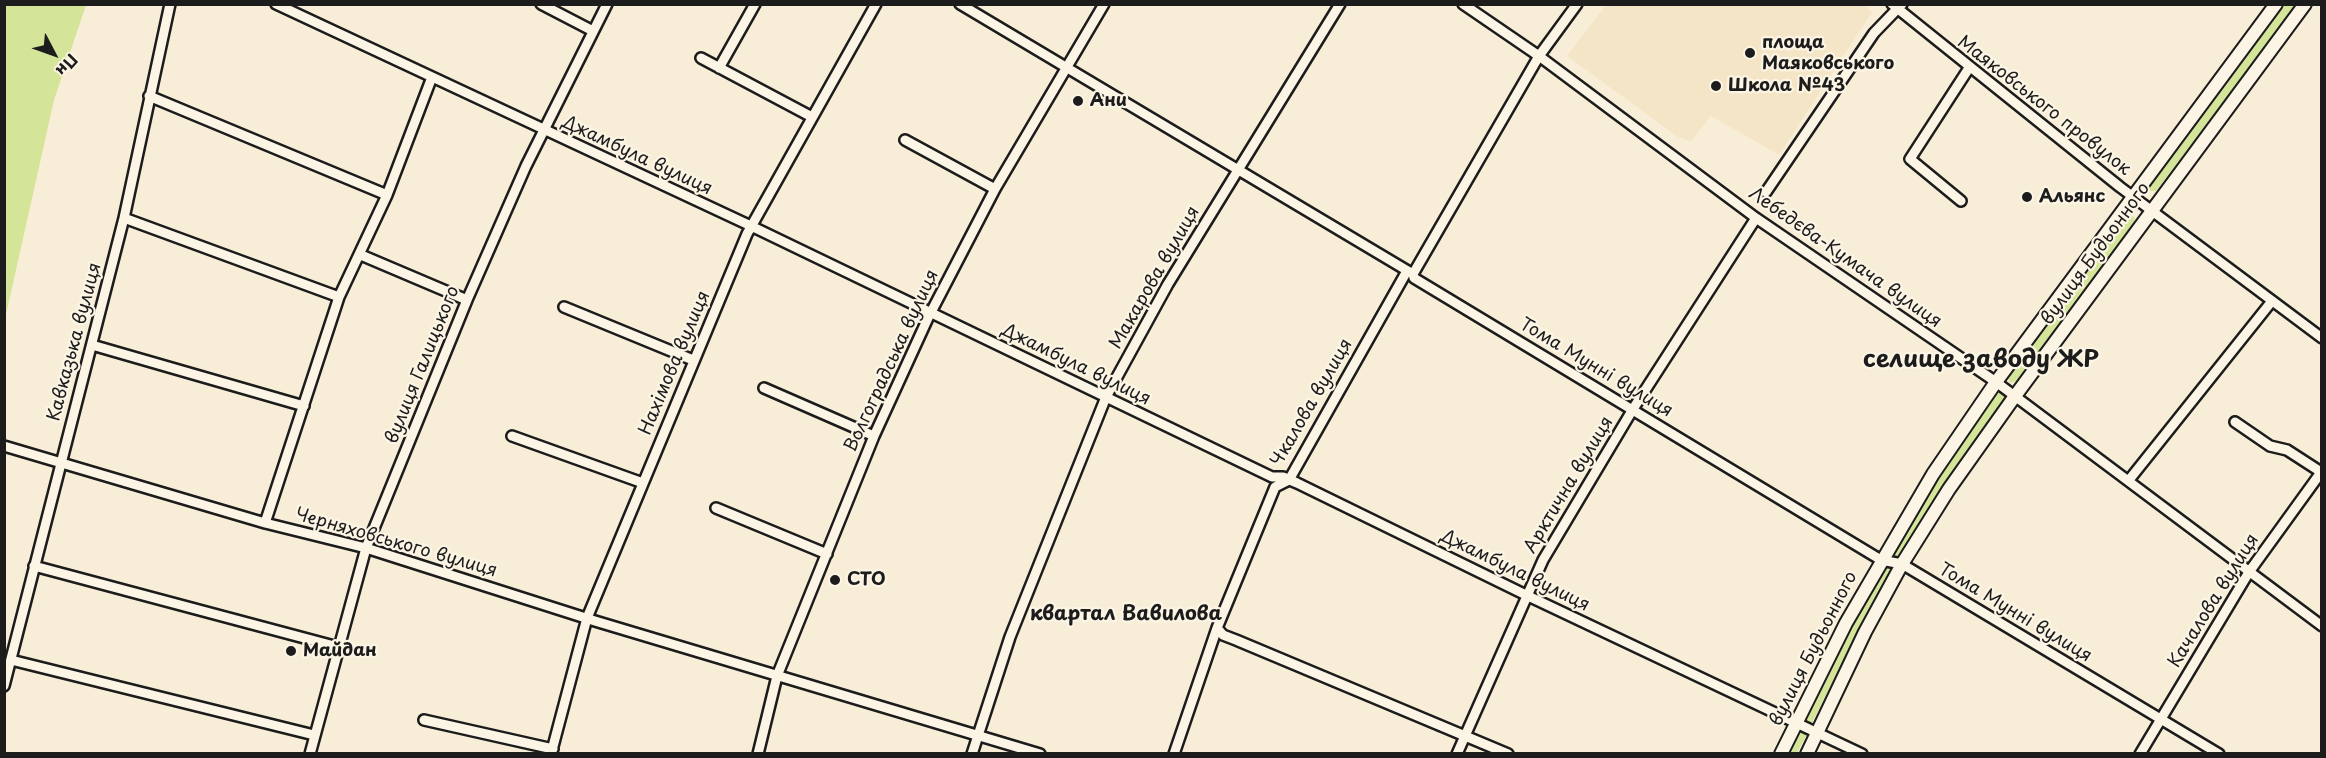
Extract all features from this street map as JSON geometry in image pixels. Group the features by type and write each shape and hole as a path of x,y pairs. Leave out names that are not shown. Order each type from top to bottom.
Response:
{"main road":[{"name":"вулиця Будьонного","path":"1781,753 1881,560 1933,474 1996,382 2276,4"},
{"name":"вулиця Будьонного","path":"1807,753 1864,632 1902,564 1949,489 2014,396 2305,4"}],"street":[{"name":"Кавказька вулиця","path":"4,686 124,218 170,4"},
{"name":"Джамбула вулиця","path":"276,4 751,226 1272,477 1289,480 1526,595 1862,753"},
{"path":"541,4 593,31"},
{"name":"вулиця Галицького","path":"310,753 366,548 467,300 542,130 608,4"},
{"path":"719,68 755,4"},
{"name":"Нахімова вулиця","path":"552,751 587,618 751,226 876,4"},
{"name":"Тома Мунні вулиця","path":"960,4 1410,273 1414,278 1881,560 1902,564 2219,753"},
{"name":"Волгоградська вулиця","path":"758,753 777,676 874,436 930,314 995,189 1104,4"},
{"name":"Макарова вулиця","path":"972,753 1010,637 1106,398 1168,284 1340,4"},
{"name":"Лебедєва-Кумача вулиця","path":"1463,4 1539,56 1756,218 1996,382 2322,626"},
{"name":"Чкалова вулиця","path":"1174,753 1216,628 1275,487 1289,480 1539,56 1577,4"},
{"path":"1766,192 1874,33 1897,6"},
{"name":"Маяковського провулок","path":"1897,6 1969,68 2132,196 2322,338"},
{"path":"701,58 812,117"},
{"path":"1961,201 1910,159 1969,68"},
{"path":"266,523 339,297 361,255 387,195 432,77"},
{"path":"149,96 387,195"},
{"path":"905,140 995,189"},
{"path":"124,218 339,297"},
{"name":"Арктична вулиця","path":"1457,753 1463,735 1543,560 1633,409 1756,218"},
{"path":"361,255 467,300"},
{"path":"2129,480 2272,301"},
{"path":"564,307 693,360"},
{"path":"92,345 304,406"},
{"path":"764,388 874,436"},
{"path":"2235,422 2270,446 2287,450 2321,472"},
{"path":"512,436 643,483"},
{"name":"Черняховського вулиця","path":"4,446 266,523 366,548 777,676 1040,753"},
{"name":"Качалова вулиця","path":"2140,753 2249,572 2321,472"},
{"path":"716,508 826,554"},
{"path":"34,566 338,646"},
{"path":"1216,628 1223,635 1508,753"},
{"path":"11,660 314,735"},
{"path":"424,720 552,751"}],"shaded area":[{"name":"Школа №43","path":"1862,4 1872,12 1779,155 1711,116 1691,141 1678,137 1567,56 1606,5"}],"green space":[{"path":"5,4 86,5 54,100 5,319"},
{"path":"2285,5 2298,5 2156,191 2149,191 2148,184"},
{"path":"2129,214 2135,218 2133,224 2016,381 2010,383 2007,376 2125,215"},
{"path":"1999,392 2004,397 2003,402 1940,491 1899,558 1889,558 1931,488"},
{"path":"1884,566 1894,568 1859,628 1811,725 1802,721 1851,623"},
{"path":"1800,727 1808,732 1797,753 1787,754"}],"place":[{"name":"площа Маяковського","path":"1750,53"},
{"name":"Школа №43","path":"1716,86"},
{"name":"Ани","path":"1078,101"},
{"name":"Альянс","path":"2027,197"},
{"name":"СТО","path":"835,580"},
{"name":"Майдан","path":"291,651"}],"district":[{"name":"селище заводу ЖР","path":"1981,360"},
{"name":"квартал Вавилова","path":"1126,614"}]}
